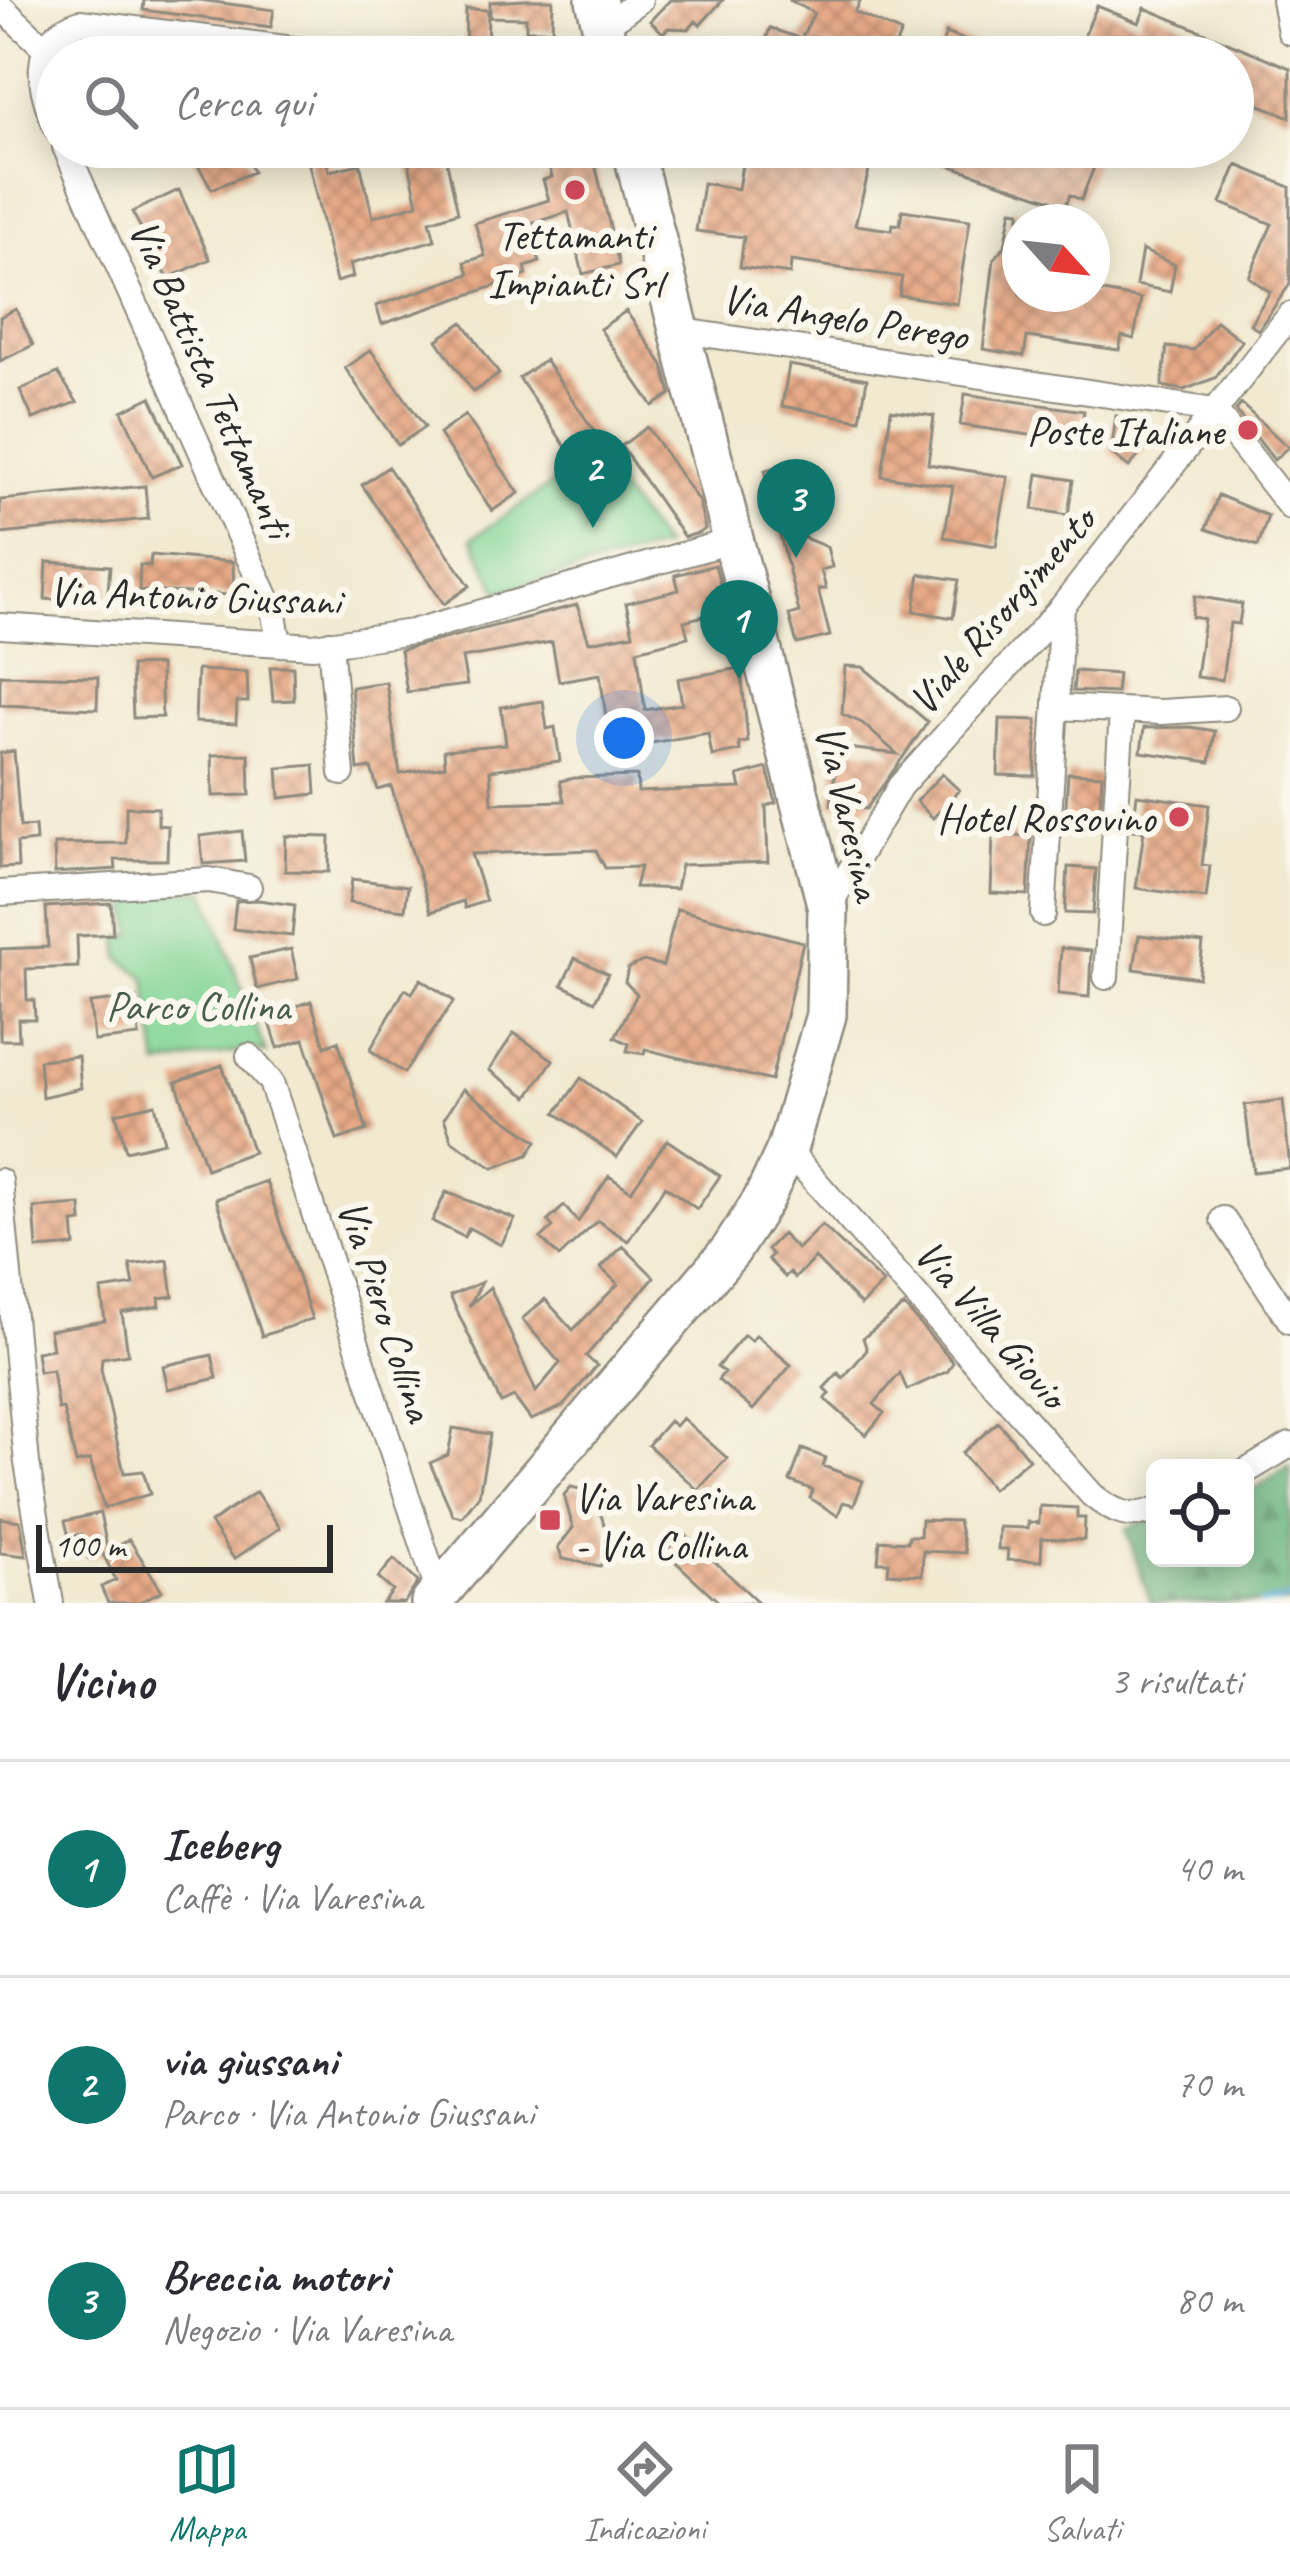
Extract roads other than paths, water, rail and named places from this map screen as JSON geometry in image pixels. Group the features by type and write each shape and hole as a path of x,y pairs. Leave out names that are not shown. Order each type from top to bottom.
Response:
{"main road":[{"name":"Via Varesina","path":"435,1598 731,1250 787,1149 826,1015 828,908 637,168"}],"street":[{"path":"603,28 640,0"},
{"path":"1282,1 1290,32"},
{"path":"0,6 36,40"},
{"path":"57,36 80,22 189,36"},
{"name":"Via Battista Tettamanti","path":"74,168 274,614 279,644"},
{"name":"Viale Risorgimento","path":"828,908 900,786 1062,607 1290,315"},
{"name":"Via Angelo Perego","path":"677,330 1215,411"},
{"path":"1215,411 1290,507"},
{"name":"Via Antonio Giussani","path":"0,626 279,644 330,643 412,632 734,540"},
{"path":"1043,914 1062,607"},
{"path":"330,643 342,773"},
{"path":"1056,707 1226,708"},
{"path":"1106,977 1122,710"},
{"path":"0,892 209,880 249,887"},
{"name":"Via Piero Collina","path":"250,1056 271,1082 435,1598"},
{"name":"Via Villa Giovio","path":"787,1149 1092,1495 1113,1512 1146,1514"},
{"path":"0,1181 27,1463 51,1603"},
{"path":"1223,1219 1290,1321"},
{"path":"1254,1467 1290,1445"},
{"path":"0,1460 27,1463"}],"waterway":[{"path":"1262,1603 1289,1599"}],"place":[{"name":"Tettamanti Impianti Srl","path":"575,190"},
{"name":"Poste Italiane","path":"1248,430"},
{"name":"via giussani","path":"593,528"},
{"name":"Breccia motori","path":"796,558"},
{"name":"Iceberg","path":"739,679"},
{"name":"Hotel Rossovino","path":"1179,817"},
{"name":"Via Varesina - Via Collina","path":"550,1520"}],"park label":[{"name":"Parco Collina","path":"198,1005"}]}
